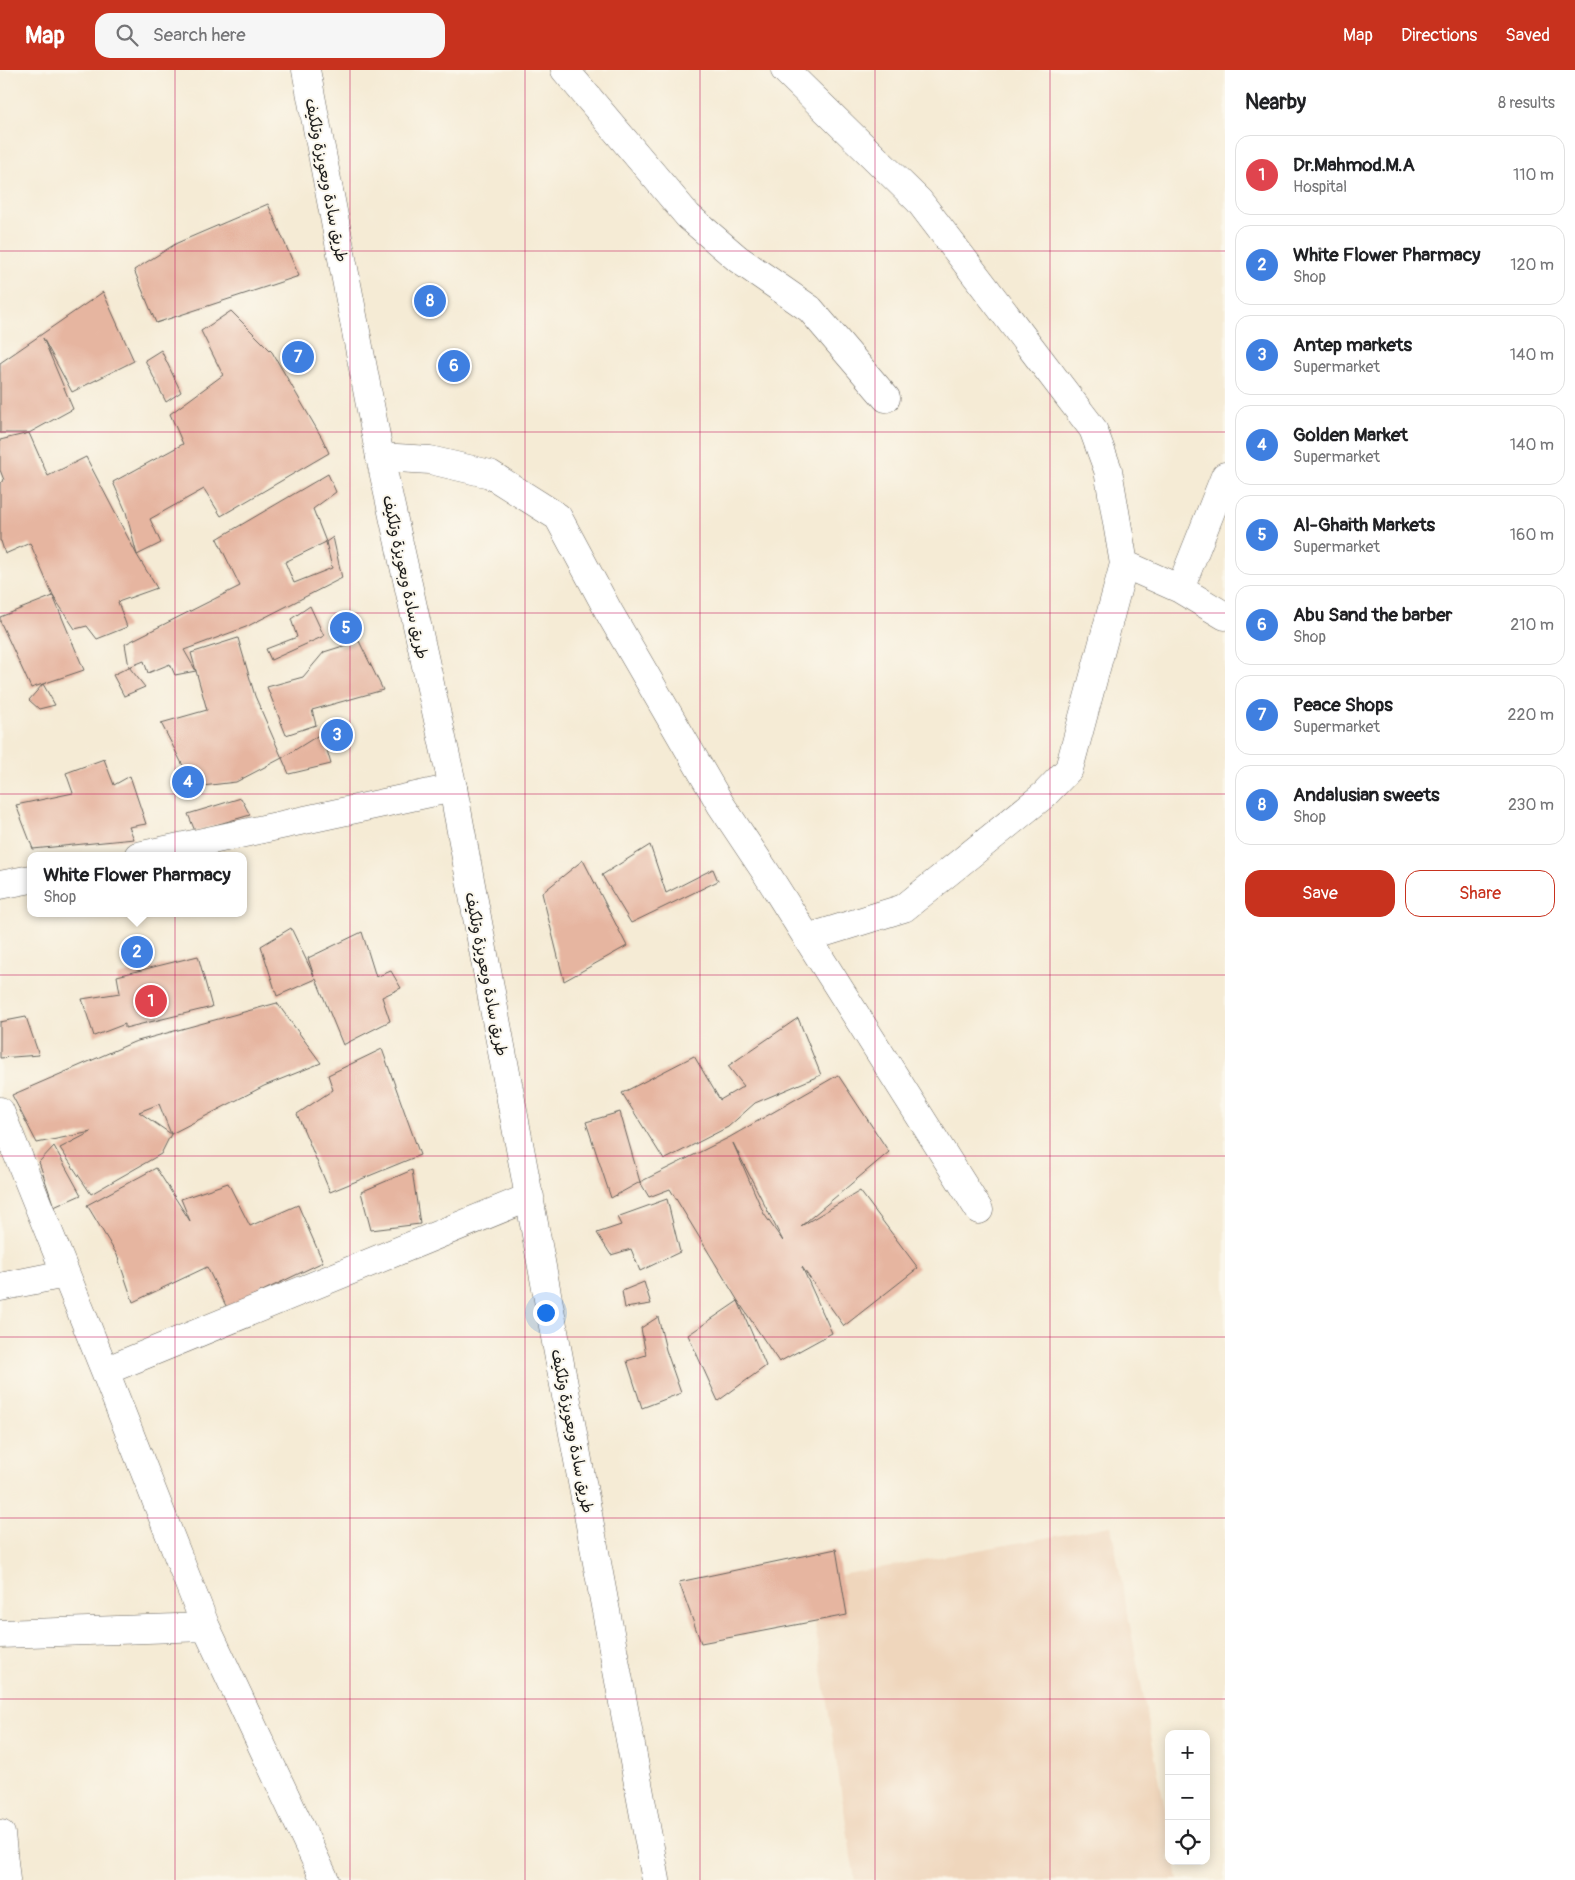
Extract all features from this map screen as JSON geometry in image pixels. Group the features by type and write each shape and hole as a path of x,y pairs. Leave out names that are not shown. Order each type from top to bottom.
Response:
{"street":[{"name":"طريق سادة وبعويزة وتلكيف","path":"306,70 380,457 452,788 656,1880"},
{"path":"565,70 688,216 738,259 810,309 886,398"},
{"path":"785,70 920,201 1093,429 1108,470 1124,564 1068,770 1044,795 904,908 807,938"},
{"path":"380,457 430,460 490,474 558,517 609,612 721,805 978,1210"},
{"path":"1180,589 1225,476"},
{"path":"1124,564 1180,589 1225,616"},
{"path":"156,852 452,788"},
{"path":"0,886 27,880"},
{"path":"0,1112 206,1627 325,1880"},
{"path":"105,1371 530,1198"},
{"path":"0,1287 65,1274"},
{"path":"0,1634 206,1627"},
{"path":"1,1834 6,1880"}],"shaded area":[{"path":"1111,1526 1165,1809 1165,1865 1176,1865 1178,1880 855,1880 808,1581"}],"building":[{"path":"268,204 299,276 156,323 134,270 177,243"},
{"path":"103,292 134,361 72,392 43,338 73,409 29,433 0,433 0,363"},
{"path":"231,311 272,352 329,453 221,516 204,489 150,519 161,543 137,555 126,512 113,482 183,444 170,414 223,375 201,331"},
{"path":"161,350 181,392 166,402 145,360"},
{"path":"29,433 48,476 86,457 137,555 157,588 118,602 127,627 97,639 87,626 75,629 53,596 30,543 5,554 0,541 0,483 4,480 0,470 0,440"},
{"path":"328,474 336,492 313,509 326,542 333,537 342,578 246,627 184,650 196,671 175,675 170,664 148,673 144,661 129,667 125,644 240,586 217,539","holes":["326,542 332,568 294,583 285,562"]},
{"path":"53,596 84,670 31,688 0,621 0,617"},
{"path":"310,606 324,636 271,660 266,649 297,637 291,619"},
{"path":"238,638 255,696 282,758 236,782 194,787 161,723 207,710 191,653"},
{"path":"359,641 383,690 312,710 316,725 286,735 267,687 303,677 324,652"},
{"path":"129,667 145,687 124,696 113,675"},
{"path":"43,684 55,705 39,709 29,700"},
{"path":"322,733 331,764 289,774 282,758"},
{"path":"104,759 114,785 130,776 146,824 129,827 134,839 33,849 16,805 73,793 66,773"},
{"path":"241,798 250,815 195,831 188,814"},
{"path":"650,845 666,893 713,869 718,881 631,923 602,875"},
{"path":"583,860 627,946 564,981 542,893"},
{"path":"291,928 314,976 308,958 362,932 376,977 391,971 401,988 382,997 390,1021 343,1045 316,979 277,996 261,946"},
{"path":"198,956 212,1007 125,1028 125,1024 94,1036 82,999 120,993 117,976"},
{"path":"277,1003 321,1063 264,1086 171,1134 161,1154 91,1194 60,1148 91,1132 37,1143 12,1095 134,1042","holes":["159,1104 171,1134 139,1112"]},
{"path":"26,1017 39,1055 0,1058 0,1022"},
{"path":"798,1018 821,1075 755,1103 728,1127 664,1160 622,1093 694,1056 720,1100 744,1086 728,1066"},
{"path":"382,1049 420,1155 330,1192 297,1114 333,1090 328,1075"},
{"path":"838,1075 889,1152 801,1226 860,1191 918,1268 844,1326 802,1267 832,1333 779,1362 738,1301 670,1189 649,1197 640,1182 730,1137","holes":["733,1143 783,1241 764,1214"]},
{"path":"620,1112 640,1182 611,1198 586,1122"},
{"path":"54,1146 81,1195 54,1207 39,1162"},
{"path":"156,1168 190,1221 181,1199 228,1183 250,1226 298,1205 323,1262 227,1308 207,1267 133,1302 117,1255 87,1205"},
{"path":"412,1170 420,1224 371,1230 361,1192"},
{"path":"667,1199 680,1252 640,1271 631,1249 611,1255 597,1233 621,1225 617,1217"},
{"path":"644,1282 651,1304 625,1308 622,1291"},
{"path":"738,1301 766,1366 718,1401 688,1335"},
{"path":"658,1317 666,1350 681,1393 642,1408 627,1361 646,1355 641,1328"},
{"path":"836,1549 847,1615 701,1643 679,1582"}],"place":[{"name":"Andalusian sweets","path":"430,301"},
{"name":"Peace Shops","path":"298,357"},
{"name":"Abu Sand the barber","path":"454,366"},
{"name":"Al-Ghaith Markets","path":"346,628"},
{"name":"Antep markets","path":"337,735"},
{"name":"Golden Market","path":"188,782"},
{"name":"White Flower Pharmacy","path":"137,952"},
{"name":"Dr.Mahmod.M.A","path":"151,1001"}]}
